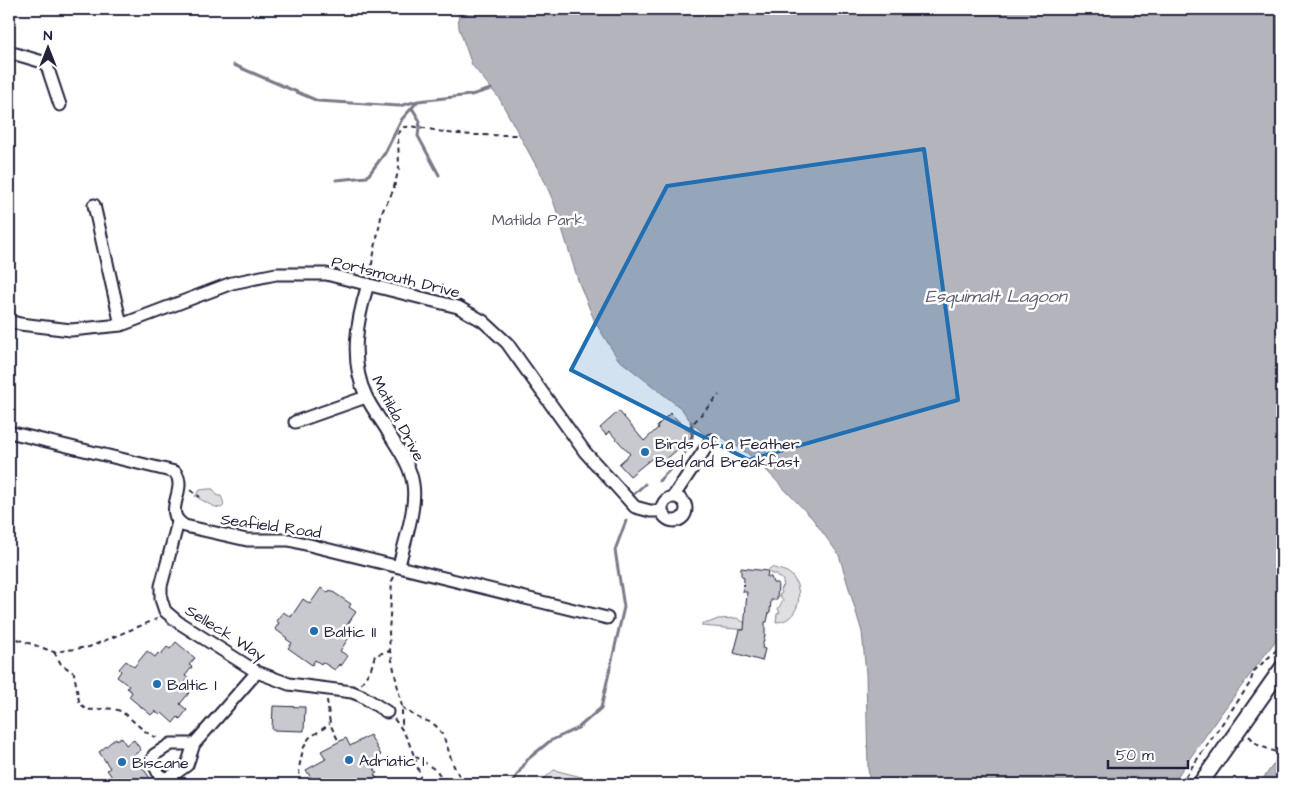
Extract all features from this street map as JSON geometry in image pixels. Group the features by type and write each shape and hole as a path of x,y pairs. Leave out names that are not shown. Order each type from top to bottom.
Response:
{"street":[{"path":"9,52 46,63 60,105"},
{"path":"94,205 121,325"},
{"name":"Portsmouth Drive","path":"9,321 71,330 121,325 232,283 276,274 326,274 458,307 483,321 507,343 585,452 635,507 650,511 662,511"},
{"name":"Matilda Drive","path":"368,284 360,310 356,342 359,378 366,397 408,466 413,485 412,510 399,566"},
{"path":"295,422 366,397"},
{"path":"9,432 175,472 179,478 180,485 174,511 178,522"},
{"path":"673,497 711,440"},
{"path":"673,497 680,498 685,503 686,509 682,518 670,521 664,517 662,511 664,501 673,497"},
{"name":"Seafield Road","path":"178,522 185,526 233,538 288,540 607,618"},
{"name":"Selleck Way","path":"178,522 161,586 160,599 165,611 178,622 257,672 289,684 352,692 387,712"},
{"path":"1200,784 1282,668"},
{"path":"194,744 171,744 154,755 152,761 160,776 169,778 187,765 194,744 257,672"}],"path":[{"path":"368,284 382,212 393,191 399,168 398,134 404,127 414,126 474,136 519,135"},
{"path":"688,429 719,395"},
{"path":"186,487 200,497"},
{"path":"399,566 392,581 389,633 390,651 402,707 402,728"},
{"path":"9,636 54,652 89,648 159,618"},
{"path":"1180,784 1250,683 1254,672 1282,644"},
{"path":"352,692 361,684 371,669 376,655 390,651"},
{"path":"54,652 62,664 74,673 79,701 85,709 92,711 111,708 120,712 156,738 171,744"},
{"path":"327,696 330,724 338,740"},
{"path":"402,707 416,717 436,725 446,742 452,765 463,781 468,784"},
{"path":"387,712 402,728 414,755 422,784"},
{"path":"300,784 299,768 306,743 309,738 330,724"},
{"path":"1239,729 1258,745 1281,754"},
{"path":"414,755 437,771 446,784"},
{"path":"444,780 456,784"}],"highlighted area":[{"path":"924,149 958,400 749,460 571,370 667,186"}],"shaded area":[{"path":"213,489 218,496 221,496 224,503 223,507 214,507 195,496 200,490"},
{"path":"772,567 790,574 798,590 799,598 795,612 784,621 776,622 777,614 780,612 778,609 783,600 779,595 782,593 780,589 784,585 782,579 777,577 777,574 771,574 769,569"},
{"path":"737,618 745,623 747,630 702,626 702,623 718,619"},
{"path":"554,770 609,784 538,784"}],"water":[{"name":"Esquimalt Lagoon","path":"458,9 1282,9 1282,632 1220,715 1172,784 870,784 866,673 862,632 839,555 812,518 747,453 722,437 716,441 706,435 693,424 682,409 618,359 595,322 579,283 554,203 544,180 499,98 472,65 459,28"},
{"path":"1282,753 1282,784 1259,784"}],"building":[{"path":"619,411 644,441 670,413 692,434 689,442 683,452 680,449 679,451 677,450 663,462 656,455 630,476 619,464 630,454 609,431 606,435 600,428"},
{"path":"741,568 768,571 767,577 771,577 773,583 778,583 777,600 771,600 770,612 767,622 765,622 762,648 765,649 762,661 734,653 740,630 744,630 747,592 743,592 744,578 741,575"},
{"name":"Baltic II","path":"321,588 328,593 330,590 351,604 349,607 356,612 345,628 352,633 340,651 348,656 341,666 339,664 335,670 315,660 312,665 288,648 292,643 275,629 279,623 276,621 283,612 291,617 303,599 310,604"},
{"name":"Baltic I","path":"176,642 195,658 189,665 192,667 185,676 189,678 185,682 193,688 180,704 187,710 180,719 178,717 173,723 162,713 160,715 155,711 151,715 129,697 132,692 127,688 129,686 117,677 121,671 119,669 126,661 134,667 147,651 155,657 158,653 160,655 167,647 170,649"},
{"path":"273,706 305,707 304,731 272,730"},
{"name":"Adriatic I","path":"370,735 381,755 372,761 377,773 374,774 380,784 315,784 306,770 326,759 321,751 346,738 350,746"},
{"name":"Biscane","path":"121,737 126,745 134,740 141,750 134,755 154,784 117,784 107,770 110,768 99,752 116,738 117,740"}],"waterway":[{"path":"234,65 318,101 399,106 418,101"},
{"path":"336,180 367,177 385,153 402,119 418,101 471,95 491,89"},
{"path":"412,108 420,121 418,136 439,175"},
{"path":"659,481 678,462 689,447 693,431 691,422"},
{"path":"633,495 645,484"},
{"path":"511,784 528,759 550,741 578,728 601,708 624,607 615,550 626,521"}],"place":[{"name":"Birds of a Feather Bed and Breakfast","path":"645,452"},
{"name":"Baltic II","path":"314,631"},
{"name":"Baltic I","path":"157,684"},
{"name":"Adriatic I","path":"349,760"},
{"name":"Biscane","path":"122,762"}],"park label":[{"name":"Matilda Park","path":"538,219"}]}
